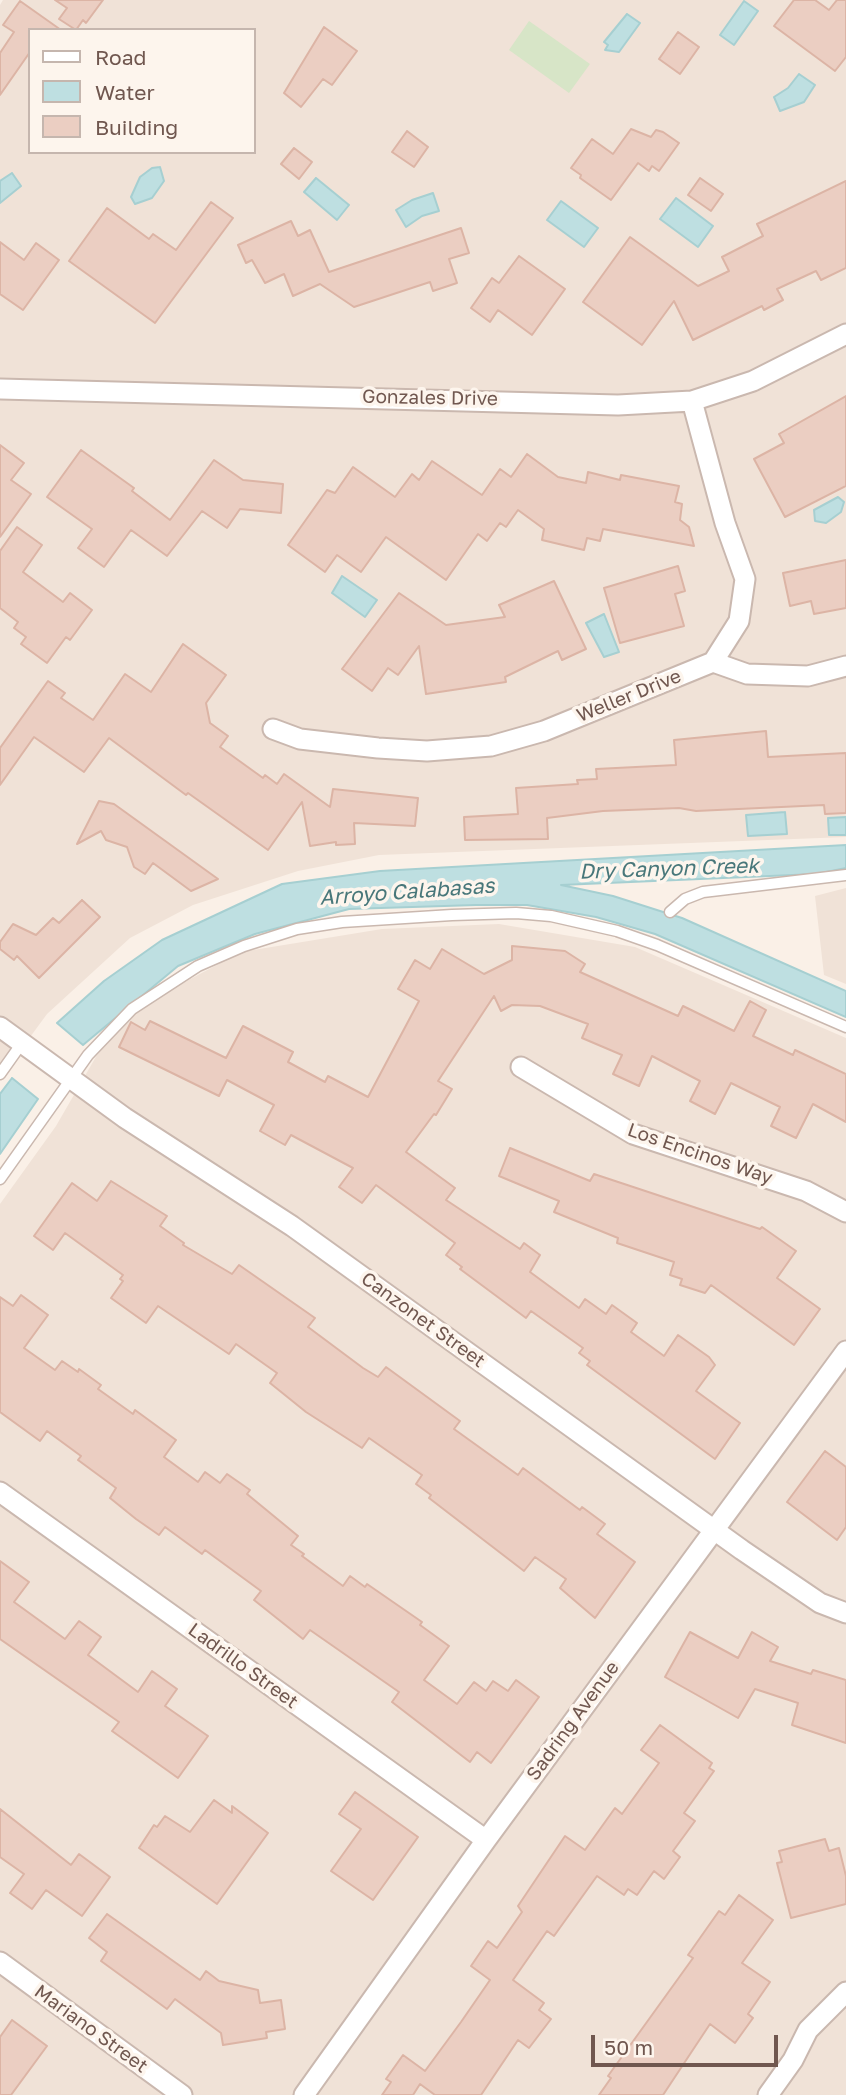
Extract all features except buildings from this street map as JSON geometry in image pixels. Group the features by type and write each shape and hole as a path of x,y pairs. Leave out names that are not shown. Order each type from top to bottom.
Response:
{"street":[{"name":"Gonzales Drive","path":"0,389 618,405 692,401 753,381 846,334"},
{"path":"692,401 726,523 745,579 739,621 713,662 747,674 808,676 846,666"},
{"name":"Weller Drive","path":"273,730 300,739 378,748 428,751 491,746 544,731 713,662"},
{"name":"Canzonet Street","path":"0,1027 125,1118 292,1226 713,1529 820,1603 846,1613"},
{"name":"Los Encinos Way","path":"521,1067 633,1134 806,1191 846,1212"},
{"name":"Sadring Avenue","path":"304,2095 486,1840 846,1351"},
{"name":"Ladrillo Street","path":"0,1492 486,1840"},
{"name":"Mariano Street","path":"0,1962 183,2095"},
{"path":"768,2095 793,2060 808,2030 845,1992"}],"lane":[{"path":"670,912 685,899 703,892 846,875"},
{"path":"0,1179 71,1079 107,1033 132,1009 198,966 244,946 297,929 342,922 516,913 576,921 657,945 846,1027"},
{"path":"0,1074 22,1043"}],"shaded area":[{"path":"3,0 846,0 846,837 379,855 298,871 193,905 130,938 47,1014 0,1078 0,5"},
{"path":"846,888 846,984 824,975 815,896"},
{"path":"499,924 635,947 846,1038 846,2095 0,2095 0,1204 56,1126 97,1055 127,1019 168,991 241,952 382,929"}],"green space":[{"path":"529,21 590,64 569,93 509,50"}],"water":[{"path":"744,1 758,11 734,45 720,35"},
{"path":"627,14 640,23 619,52 605,50 608,45 604,42"},
{"path":"799,74 815,85 804,102 780,111 774,97 788,88"},
{"path":"160,167 164,181 152,198 135,204 131,197 140,177 152,168"},
{"path":"12,173 21,186 0,203 0,181"},
{"path":"316,178 349,205 337,220 304,192"},
{"path":"433,193 439,211 422,216 406,227 396,210 412,200"},
{"path":"676,198 713,226 698,247 660,219"},
{"path":"561,201 598,228 584,247 547,220"},
{"path":"838,497 844,502 841,512 826,523 815,521 814,510"},
{"path":"342,576 377,600 365,617 332,593"},
{"path":"604,614 619,652 604,657 586,623"},
{"path":"785,812 787,834 748,836 746,815"},
{"path":"846,817 846,835 829,835 828,818"},
{"path":"846,845 846,868 816,874 561,885 613,896 682,918 846,991 846,1017 655,934 596,917 527,905 476,905 349,909 255,934 178,966 83,1045 57,1023 104,981 162,940 282,884 380,871"},
{"path":"12,1078 38,1099 0,1154 0,1094"}],"water label":[{"name":"Dry Canyon Creek","path":"669,869"},
{"name":"Arroyo Calabasas","path":"407,892"}]}
